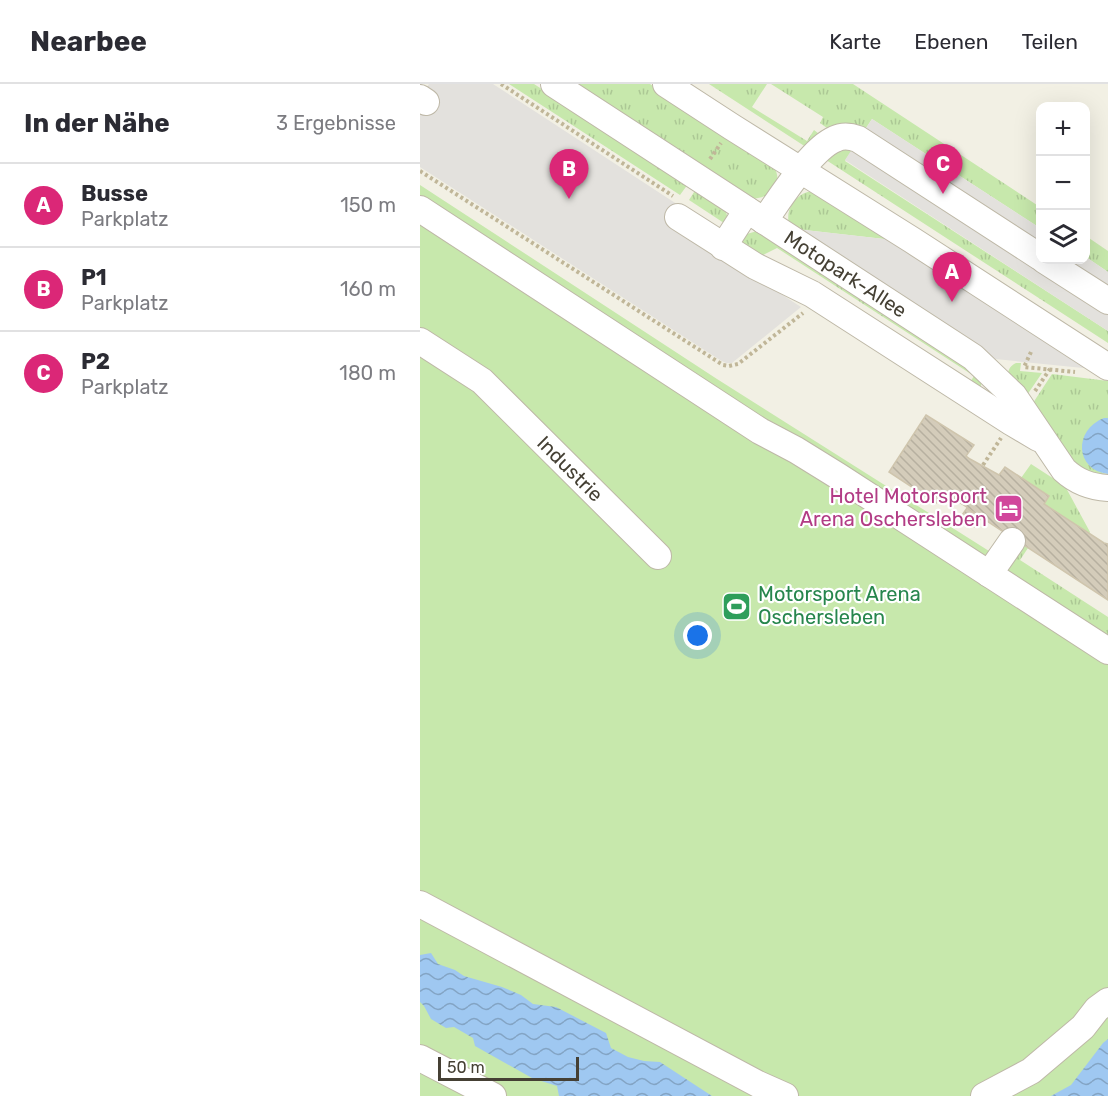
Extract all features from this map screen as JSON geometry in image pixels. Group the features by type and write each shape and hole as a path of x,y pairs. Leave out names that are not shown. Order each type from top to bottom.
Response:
{"lane":[{"name":"Motopark-Allee","path":"554,84 973,357 1014,396 1064,470 1084,484 1108,488"},
{"path":"666,84 903,234 1096,370"},
{"path":"723,247 828,142 845,136 858,139 1036,254"},
{"path":"420,209 760,431 796,450 1108,651"},
{"path":"678,217 755,267 812,294 1044,441"},
{"path":"1051,264 1108,301"},
{"name":"Industrie","path":"420,341 482,381 658,556"},
{"path":"989,574 1012,541"},
{"path":"420,904 785,1096"},
{"path":"984,1096 1031,1071 1083,1027 1097,1009 1108,1001"},
{"path":"420,1058 493,1096"}],"path":[{"path":"501,84 681,201 732,127"},
{"path":"420,171 723,365 738,364 803,313 813,319"},
{"path":"1030,352 1024,367 1096,370"},
{"path":"999,440 1008,446"}],"green space":[{"path":"509,84 534,84 688,184 680,195"},
{"path":"573,84 650,84 768,161 775,168 777,175 775,186 767,195 750,198"},
{"path":"709,84 767,84 752,107 807,141 814,130 823,137 809,149"},
{"path":"771,84 853,84 1036,204 1036,225 872,119 864,131 831,131 820,123 823,117"},
{"path":"854,147 845,161 1108,331 1108,343 823,158 831,151"},
{"name":"Motorsport Arena Oschersleben","path":"420,185 717,379 989,551 983,560 1108,641 1108,1096 420,1096"},
{"path":"696,189 725,210 728,218 727,225 689,200"},
{"path":"811,191 893,240 796,229 789,224 790,208 796,199"},
{"path":"757,231 976,372 981,381 981,391 967,387 974,376 777,248 759,257 747,255 741,241 747,234"},
{"path":"1090,239 1108,251 1108,272 1090,260"},
{"path":"1016,363 1021,363 1020,371 1042,373 1023,401 1008,376 1011,367"},
{"path":"1052,374 1108,381 1108,418 1104,418 1102,473 1108,474 1108,477 1096,476 1074,464 1029,409"},
{"path":"1031,464 1065,486 1089,534 1044,504 1049,496 1021,478"},
{"path":"1020,543 1028,548 1020,560 1108,617 1108,641 1001,572"}],"shaded area":[{"path":"429,84 493,84 718,231 708,247 801,307 732,363 720,360 420,167 420,97"},
{"path":"872,119 1036,225 1036,264 1090,264 1090,260 1108,272 1108,331 845,160"},
{"path":"796,229 893,240 1103,370 995,359"}],"water":[{"path":"1104,418 1108,418 1108,474 1097,471 1089,465 1082,449 1087,431"},
{"path":"431,953 438,964 464,976 502,987 521,995 533,1004 556,1007 606,1033 611,1048 628,1057 660,1062 712,1096 559,1096 557,1086 532,1078 475,1046 473,1038 454,1027 446,1028 431,1019 420,1002 420,955"},
{"path":"1108,1039 1108,1096 1051,1096 1071,1085"}],"building":[{"name":"Hotel Motorsport Arena Oschersleben","path":"926,415 974,445 966,456 970,459 999,475 1005,467 1049,496 1044,504 1108,544 1108,600 943,492 936,503 889,472"},
{"path":"967,508 981,518 975,527 960,518"}],"place":[{"name":"P2","path":"943,194"},
{"name":"P1","path":"569,199"},
{"name":"Busse","path":"952,302"},
{"name":"Hotel Motorsport Arena Oschersleben","path":"1008,508"},
{"name":"Motorsport Arena Oschersleben","path":"737,606"}]}
